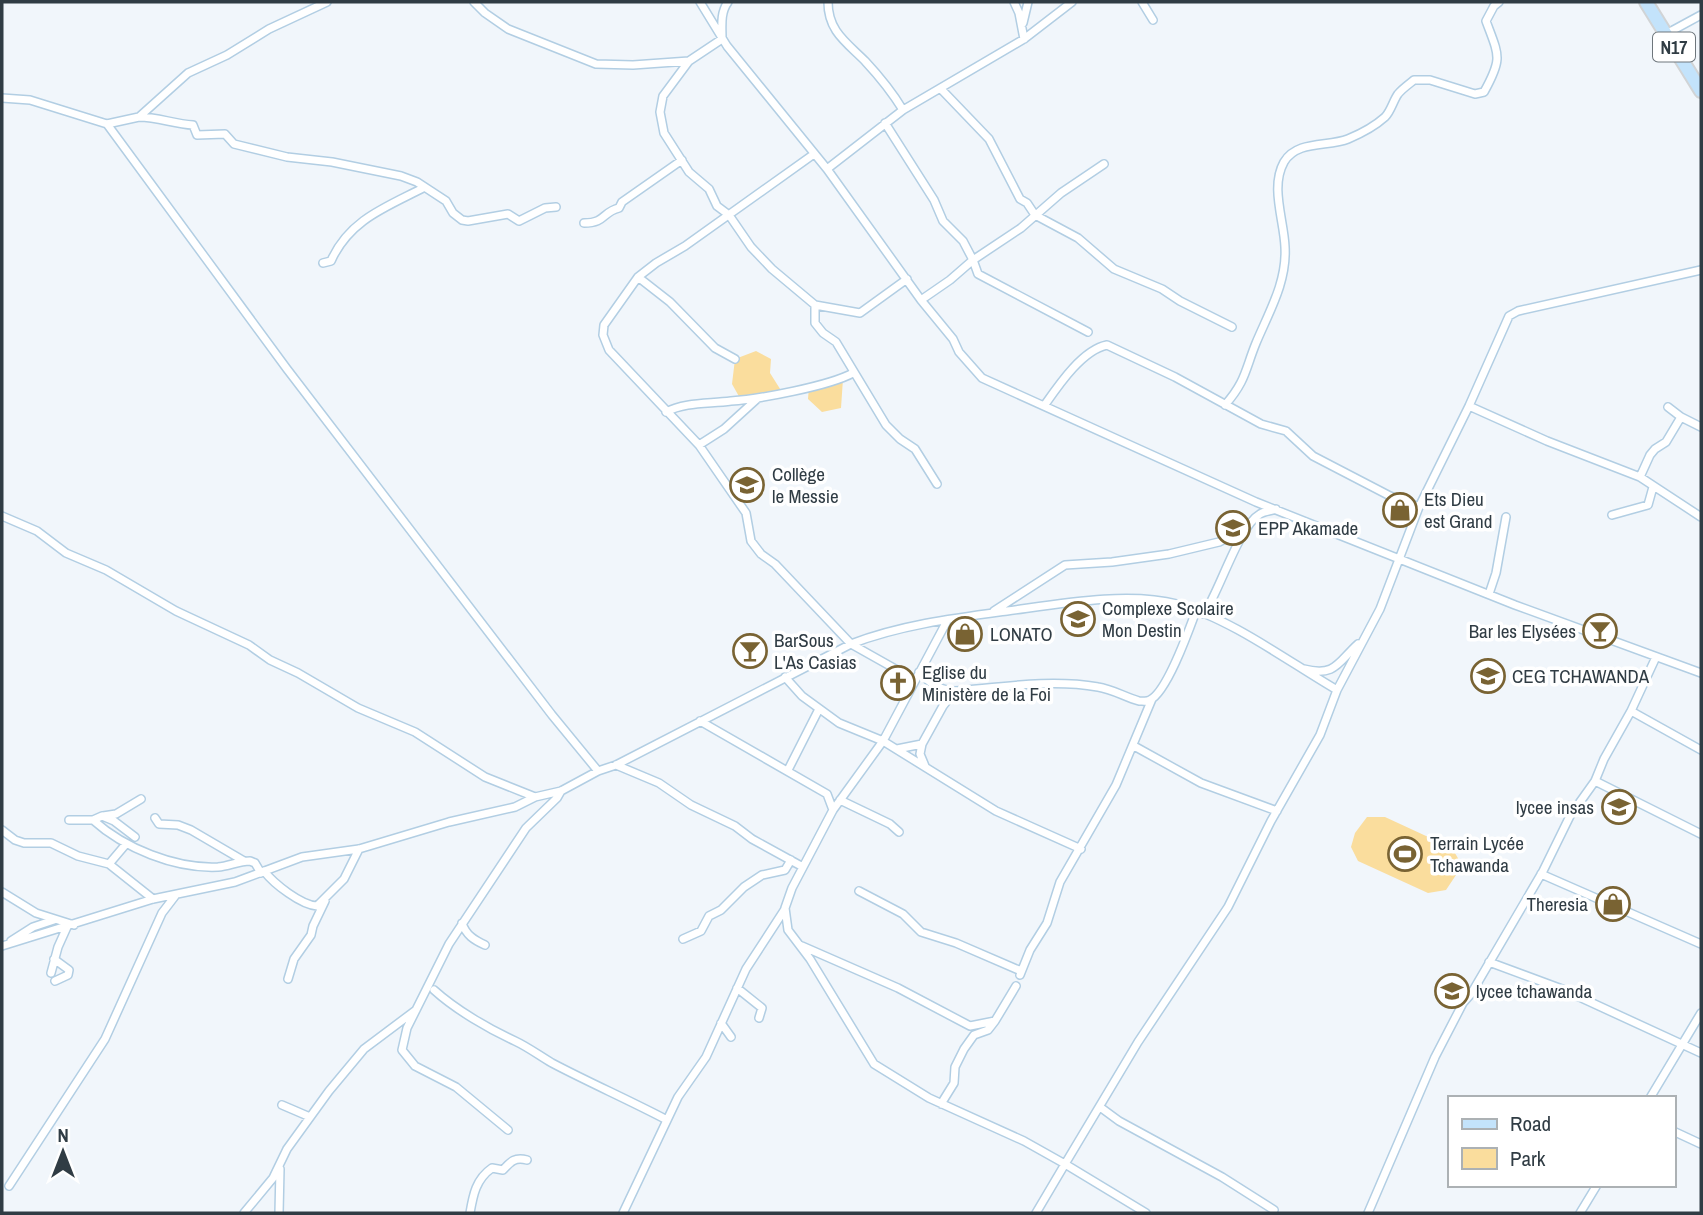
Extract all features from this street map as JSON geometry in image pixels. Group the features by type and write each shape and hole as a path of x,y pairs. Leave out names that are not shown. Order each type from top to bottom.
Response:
{"main road":[{"name":"N17","path":"1646,2 1701,91"}],"street":[{"path":"139,117 188,73 228,55 269,29 327,2"},
{"path":"474,2 508,29 596,64 633,65 689,61"},
{"path":"700,2 722,39 827,169 921,300 953,339 959,352 982,378 1207,481 1489,594 1701,673"},
{"path":"722,39 723,16 728,2"},
{"path":"1014,2 1024,39"},
{"path":"1022,27 1028,2"},
{"path":"827,169 903,110 1024,39 1072,2"},
{"path":"1142,2 1153,20"},
{"path":"1225,405 1240,386 1248,370 1254,347 1279,292 1285,248 1278,188 1284,162 1294,151 1346,140 1370,127 1387,116 1399,93 1414,80 1430,80 1475,94 1484,92 1497,70 1498,50 1486,20 1499,2"},
{"path":"830,3 828,16 847,46 886,85 903,110"},
{"path":"1666,34 1701,15"},
{"path":"722,39 689,61 663,96 660,112 664,133 689,172 709,189 717,206 729,215 751,247 772,269 815,305 860,313 907,279"},
{"path":"941,89 989,139 1020,199 1027,203 1035,215 1078,238 1114,269 1162,289 1232,327"},
{"path":"2,98 30,100 107,124 139,117 155,117 176,124 193,125 197,135 225,134 234,144 287,157 332,162 401,176 417,182 446,201 453,213 462,220 508,214 519,221 544,208 556,207"},
{"path":"885,123 934,200 943,221 963,242 978,274 1088,332"},
{"path":"107,124 287,369 552,715 598,771"},
{"path":"814,154 638,277 604,325 603,335 609,350 699,445 746,513 751,541 851,644 915,680"},
{"path":"584,223 599,222 619,208 622,202 682,160"},
{"path":"921,300 1104,164"},
{"path":"323,263 331,261 339,243 374,213 423,188"},
{"path":"1036,1213 1138,1042 1228,907 1277,811 1321,735 1337,690 1380,609 1419,507 1469,406 1509,316 1513,312 1701,270"},
{"path":"638,277 670,302 715,348 736,359"},
{"path":"815,305 816,323 823,333 836,342 886,425 915,449 937,484"},
{"path":"1044,406 1065,377 1096,349 1108,345 1269,427 1286,431 1313,456 1390,496 1419,507"},
{"path":"666,412 676,407 760,396 843,379 853,373"},
{"path":"699,445 724,429 760,396"},
{"path":"1469,406 1547,441 1640,477 1701,517"},
{"path":"1668,407 1701,427"},
{"path":"1640,477 1654,449 1666,442 1681,417"},
{"path":"1612,515 1648,505 1653,487"},
{"path":"859,891 903,914 921,932 956,943 1021,973 1030,950 1047,923 1060,882 1081,849 1134,746 1152,699 1167,679 1200,612 1215,597 1247,528 1260,514 1276,509"},
{"path":"2,516 37,531 66,553 106,570 176,611 250,645 270,660 358,708 415,732 485,777 535,797"},
{"path":"1489,594 1496,573 1506,517"},
{"path":"991,613 1065,565 1169,554 1219,542 1247,528"},
{"path":"57,920 33,927 2,946 153,900 216,887 302,857 359,849 449,822 515,807 535,797 561,791 598,771 616,765 851,644 872,636 991,613 1072,602 1140,600 1177,604 1200,612 1337,690"},
{"path":"623,1213 678,1097 706,1057 746,969 785,908 792,888 833,810 883,741 947,621"},
{"path":"930,624 936,642"},
{"path":"1297,666 1318,671 1331,670 1361,642"},
{"path":"1368,1213 1435,1057 1463,1003 1541,874 1570,816 1595,781 1656,657"},
{"path":"919,672 930,684 941,690 1076,685 1098,687 1139,701 1152,699"},
{"path":"785,677 794,689 839,723 883,741 996,811 1081,849"},
{"path":"925,766 920,754 922,744 943,706 955,691"},
{"path":"788,770 819,709"},
{"path":"1631,711 1701,750"},
{"path":"700,721 827,794 842,797 890,824 899,832"},
{"path":"896,749 922,744"},
{"path":"1134,746 1201,783 1277,811"},
{"path":"616,765 659,783 691,805 735,825 752,839 803,867"},
{"path":"1595,781 1701,834"},
{"path":"508,1129 456,1087 415,1066 402,1050 407,1028 449,944 526,828 561,791"},
{"path":"827,794 833,810"},
{"path":"69,820 93,820 118,812 141,799"},
{"path":"102,816 114,821 135,837"},
{"path":"155,818 159,824 178,825 191,830 244,861 255,863 293,898 308,906 317,906 325,900 344,879 359,849"},
{"path":"93,820 107,833 126,844 177,863 218,867 244,861"},
{"path":"2,830 24,843 51,843 78,856 109,864 153,900"},
{"path":"109,864 126,844"},
{"path":"683,939 701,931 709,916 722,910 744,887 762,875 785,870 791,860"},
{"path":"1541,874 1701,944"},
{"path":"2,892 36,914 71,926"},
{"path":"9,1186 105,1039 133,972 162,913 174,896"},
{"path":"288,979 294,959 311,935 325,900"},
{"path":"785,908 788,930 802,946 874,1064 941,1104 1024,1141 1146,1213"},
{"path":"462,923 465,931 475,941 485,945"},
{"path":"54,959 69,970 68,975 53,977 54,959 71,926"},
{"path":"802,946 898,988 970,1026 995,1021"},
{"path":"1489,962 1562,989 1701,1053"},
{"path":"941,1104 954,1083 955,1067 964,1049 974,1035 988,1030 1016,986"},
{"path":"737,988 762,1008 759,1018"},
{"path":"434,990 453,1007 505,1038 514,1040 553,1063 667,1120"},
{"path":"244,1213 273,1178 287,1149 323,1098 365,1049 416,1010"},
{"path":"1651,1096 1701,1013"},
{"path":"721,1023 731,1037"},
{"path":"282,1105 310,1116"},
{"path":"1100,1107 1119,1121 1222,1177 1273,1212 1284,1213"},
{"path":"1675,1132 1701,1144"},
{"path":"470,1213 476,1184 485,1173 492,1168 503,1170 512,1160 527,1160"},
{"path":"279,1213 280,1163"},
{"path":"1580,1213 1596,1187"}],"green space":[{"path":"756,351 771,359 770,373 782,392 741,400 732,384 735,359"},
{"path":"843,379 841,408 822,412 808,399 809,386"},
{"name":"Terrain Lycée Tchawanda","path":"1367,817 1385,817 1452,848 1459,860 1456,875 1446,890 1428,893 1358,861 1351,847 1355,833"}],"place":[{"name":"Collège le Messie","path":"747,485"},
{"name":"Ets Dieu est Grand","path":"1400,510"},
{"name":"EPP Akamade","path":"1233,528"},
{"name":"Complexe Scolaire Mon Destin","path":"1078,619"},
{"name":"Bar les Elysées","path":"1600,631"},
{"name":"LONATO","path":"965,634"},
{"name":"BarSous L'As Casias","path":"750,651"},
{"name":"CEG TCHAWANDA","path":"1488,676"},
{"name":"Eglise du Ministère de la Foi","path":"898,683"},
{"name":"lycee insas","path":"1619,807"},
{"name":"Terrain Lycée Tchawanda","path":"1405,854"},
{"name":"Theresia","path":"1613,904"},
{"name":"lycee tchawanda","path":"1452,991"}]}
